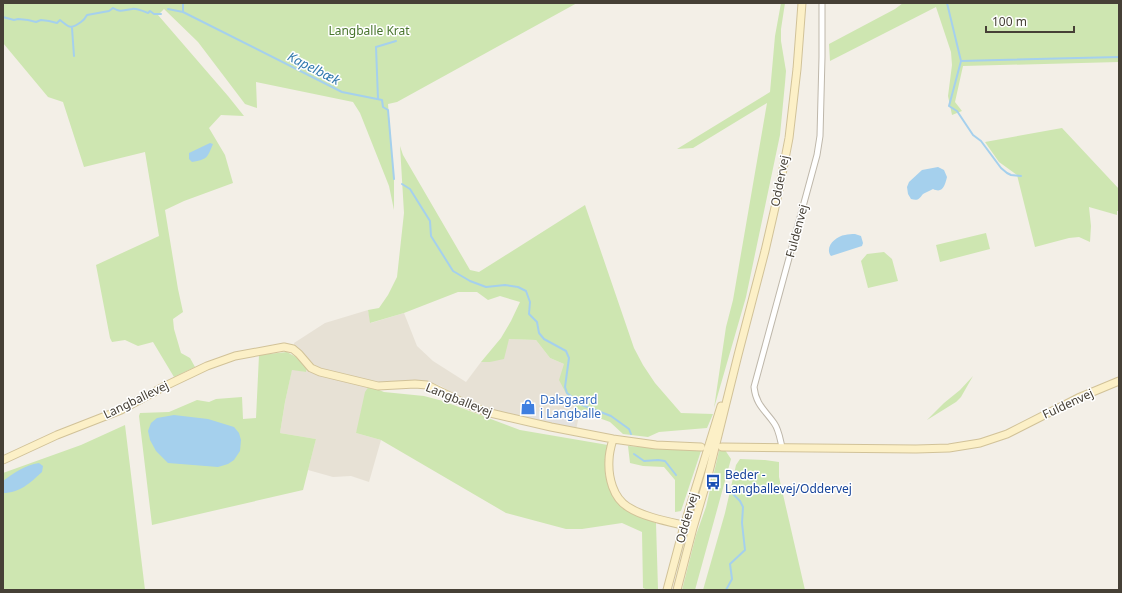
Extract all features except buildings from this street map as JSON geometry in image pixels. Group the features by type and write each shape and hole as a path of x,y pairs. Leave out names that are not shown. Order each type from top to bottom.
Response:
{"street":[{"name":"Oddervej","path":"677,590 707,480 779,190 786,153 797,69 802,3"},
{"name":"Fuldenvej","path":"782,448 779,433 775,424 766,414 755,397 754,387 817,155 820,136 822,3"},
{"name":"Langballevej","path":"3,460 57,435 120,410 207,366 236,356 284,347 299,354 311,368 320,372 378,386 415,384 427,385 486,412 612,439"},
{"name":"Oddervej","path":"667,590 701,468 738,355"},
{"name":"Fuldenvej","path":"722,447 916,449 949,448 980,443 1007,434 1078,398 1119,382"},
{"path":"693,528 642,514 628,507 619,499 613,489 609,475 609,460 612,439 656,445 701,447"}],"shaded area":[{"path":"368,310 371,323 404,313 417,346 433,361 466,382 481,362 490,362 509,339 536,340 550,358 564,364 568,399 580,411 576,430 484,409 458,397 441,386 426,381 376,382 356,433 381,440 369,482 351,476 333,477 308,470 316,439 280,433 292,369 306,372 307,368 303,352 295,347 294,343 325,323"},
{"path":"525,409 576,419 574,428 523,417"}],"green space":[{"name":"Langballe Krat","path":"3,3 577,3 397,102 388,104 394,179 394,210 389,186 360,113 353,102 256,82 257,108 245,104 198,42 164,9 158,15 244,116 221,115 209,128 225,155 233,183 184,201 165,210 183,312 173,319 174,329 181,353 190,358 195,367 174,377 153,342 138,346 125,340 112,342 96,265 159,236 145,152 84,167 63,102 48,97 3,43"},
{"path":"781,3 785,3 781,29 781,41 786,71 780,135 746,297 714,408 726,327 733,300 767,103 693,148 677,149 770,92 775,36"},
{"path":"903,3 1119,3 1119,62 963,66 955,102 962,111 952,115 948,96 952,65 951,52 936,7 830,61 829,44 895,9"},
{"path":"1062,128 1119,189 1119,211 1117,211 1117,215 1089,207 1091,226 1090,242 1079,237 1069,238 1035,247 1017,175 999,162 985,142"},
{"path":"400,146 403,155 470,270 479,272 585,205 634,348 643,365 655,383 681,413 713,414 707,428 659,432 648,437 623,434 610,422 580,411 569,399 559,380 564,364 550,358 536,340 509,339 504,359 481,362 501,338 520,302 500,296 488,300 477,292 458,292 404,313 370,323 368,310 379,308 388,295 397,277 404,213"},
{"path":"986,233 990,249 940,262 936,245"},
{"path":"884,252 892,259 898,281 868,288 861,261 867,254"},
{"path":"287,352 296,357 307,368 306,372 292,370 280,433 316,439 303,490 152,525 139,416 140,413 169,412 197,400 209,402 216,399 242,397 243,419 256,418 259,355"},
{"path":"973,376 961,397 956,402 927,420 960,390"},
{"path":"369,386 384,392 424,396 443,401 520,430 608,445 605,474 612,492 621,506 635,515 656,523 658,589 650,590 643,588 642,532 622,523 582,529 566,529 506,513 381,440 356,433 365,392"},
{"path":"125,425 145,590 3,590 3,473 81,445"},
{"path":"628,446 701,451 681,511 675,512 675,480 664,467 643,466 630,463"},
{"path":"725,450 731,459 695,590 682,590 696,535 706,507 719,451"},
{"path":"740,459 779,462 779,477 805,590 703,590 725,513 736,465"}],"water":[{"path":"210,143 213,144 204,159 192,162 189,159 189,153"},
{"path":"938,167 944,170 947,177 943,188 941,190 933,189 923,194 917,200 911,199 908,194 907,187 909,182 922,170"},
{"path":"855,234 861,236 863,243 862,246 831,256 829,249 832,242 838,237"},
{"path":"174,415 208,419 234,427 239,433 241,440 240,451 234,460 228,464 218,467 168,463 156,451 150,440 148,431 151,423 157,418"},
{"path":"39,463 43,466 42,472 33,480 20,489 9,493 3,493 3,481 24,467"}],"waterway":[{"path":"183,3 183,12"},
{"path":"947,3 961,61 949,106 957,111 973,135 981,141 1001,168 1011,175 1021,176"},
{"name":"Kapelbæk","path":"3,17 14,20 18,19 36,22 41,20 57,23 60,20 72,27 83,21 87,15 109,11 113,8 120,11 135,9 148,13 150,11 154,14 161,14"},
{"name":"Kapelbæk","path":"168,9 183,12 342,92 382,100 383,107 388,110 394,179"},
{"path":"72,28 74,56"},
{"path":"378,99 376,47 396,41"},
{"path":"961,61 1119,57"},
{"name":"Kapelbæk","path":"402,184 410,189 430,221 431,236 453,271 470,281 486,287 505,285 518,287 526,291 530,302 529,314 537,322 539,333 544,339 566,351 569,358 565,387 567,393 582,405 611,416 629,429 631,434"},
{"name":"Kapelbæk","path":"634,454 644,461 665,461 676,475"},
{"name":"Kapelbæk","path":"726,590 732,579 730,564 745,550 742,523 743,507 740,501 733,494"}],"place":[{"name":"Dalsgaard i Langballe","path":"528,407"},
{"name":"Beder - Langballevej/Oddervej","path":"713,482"}]}
